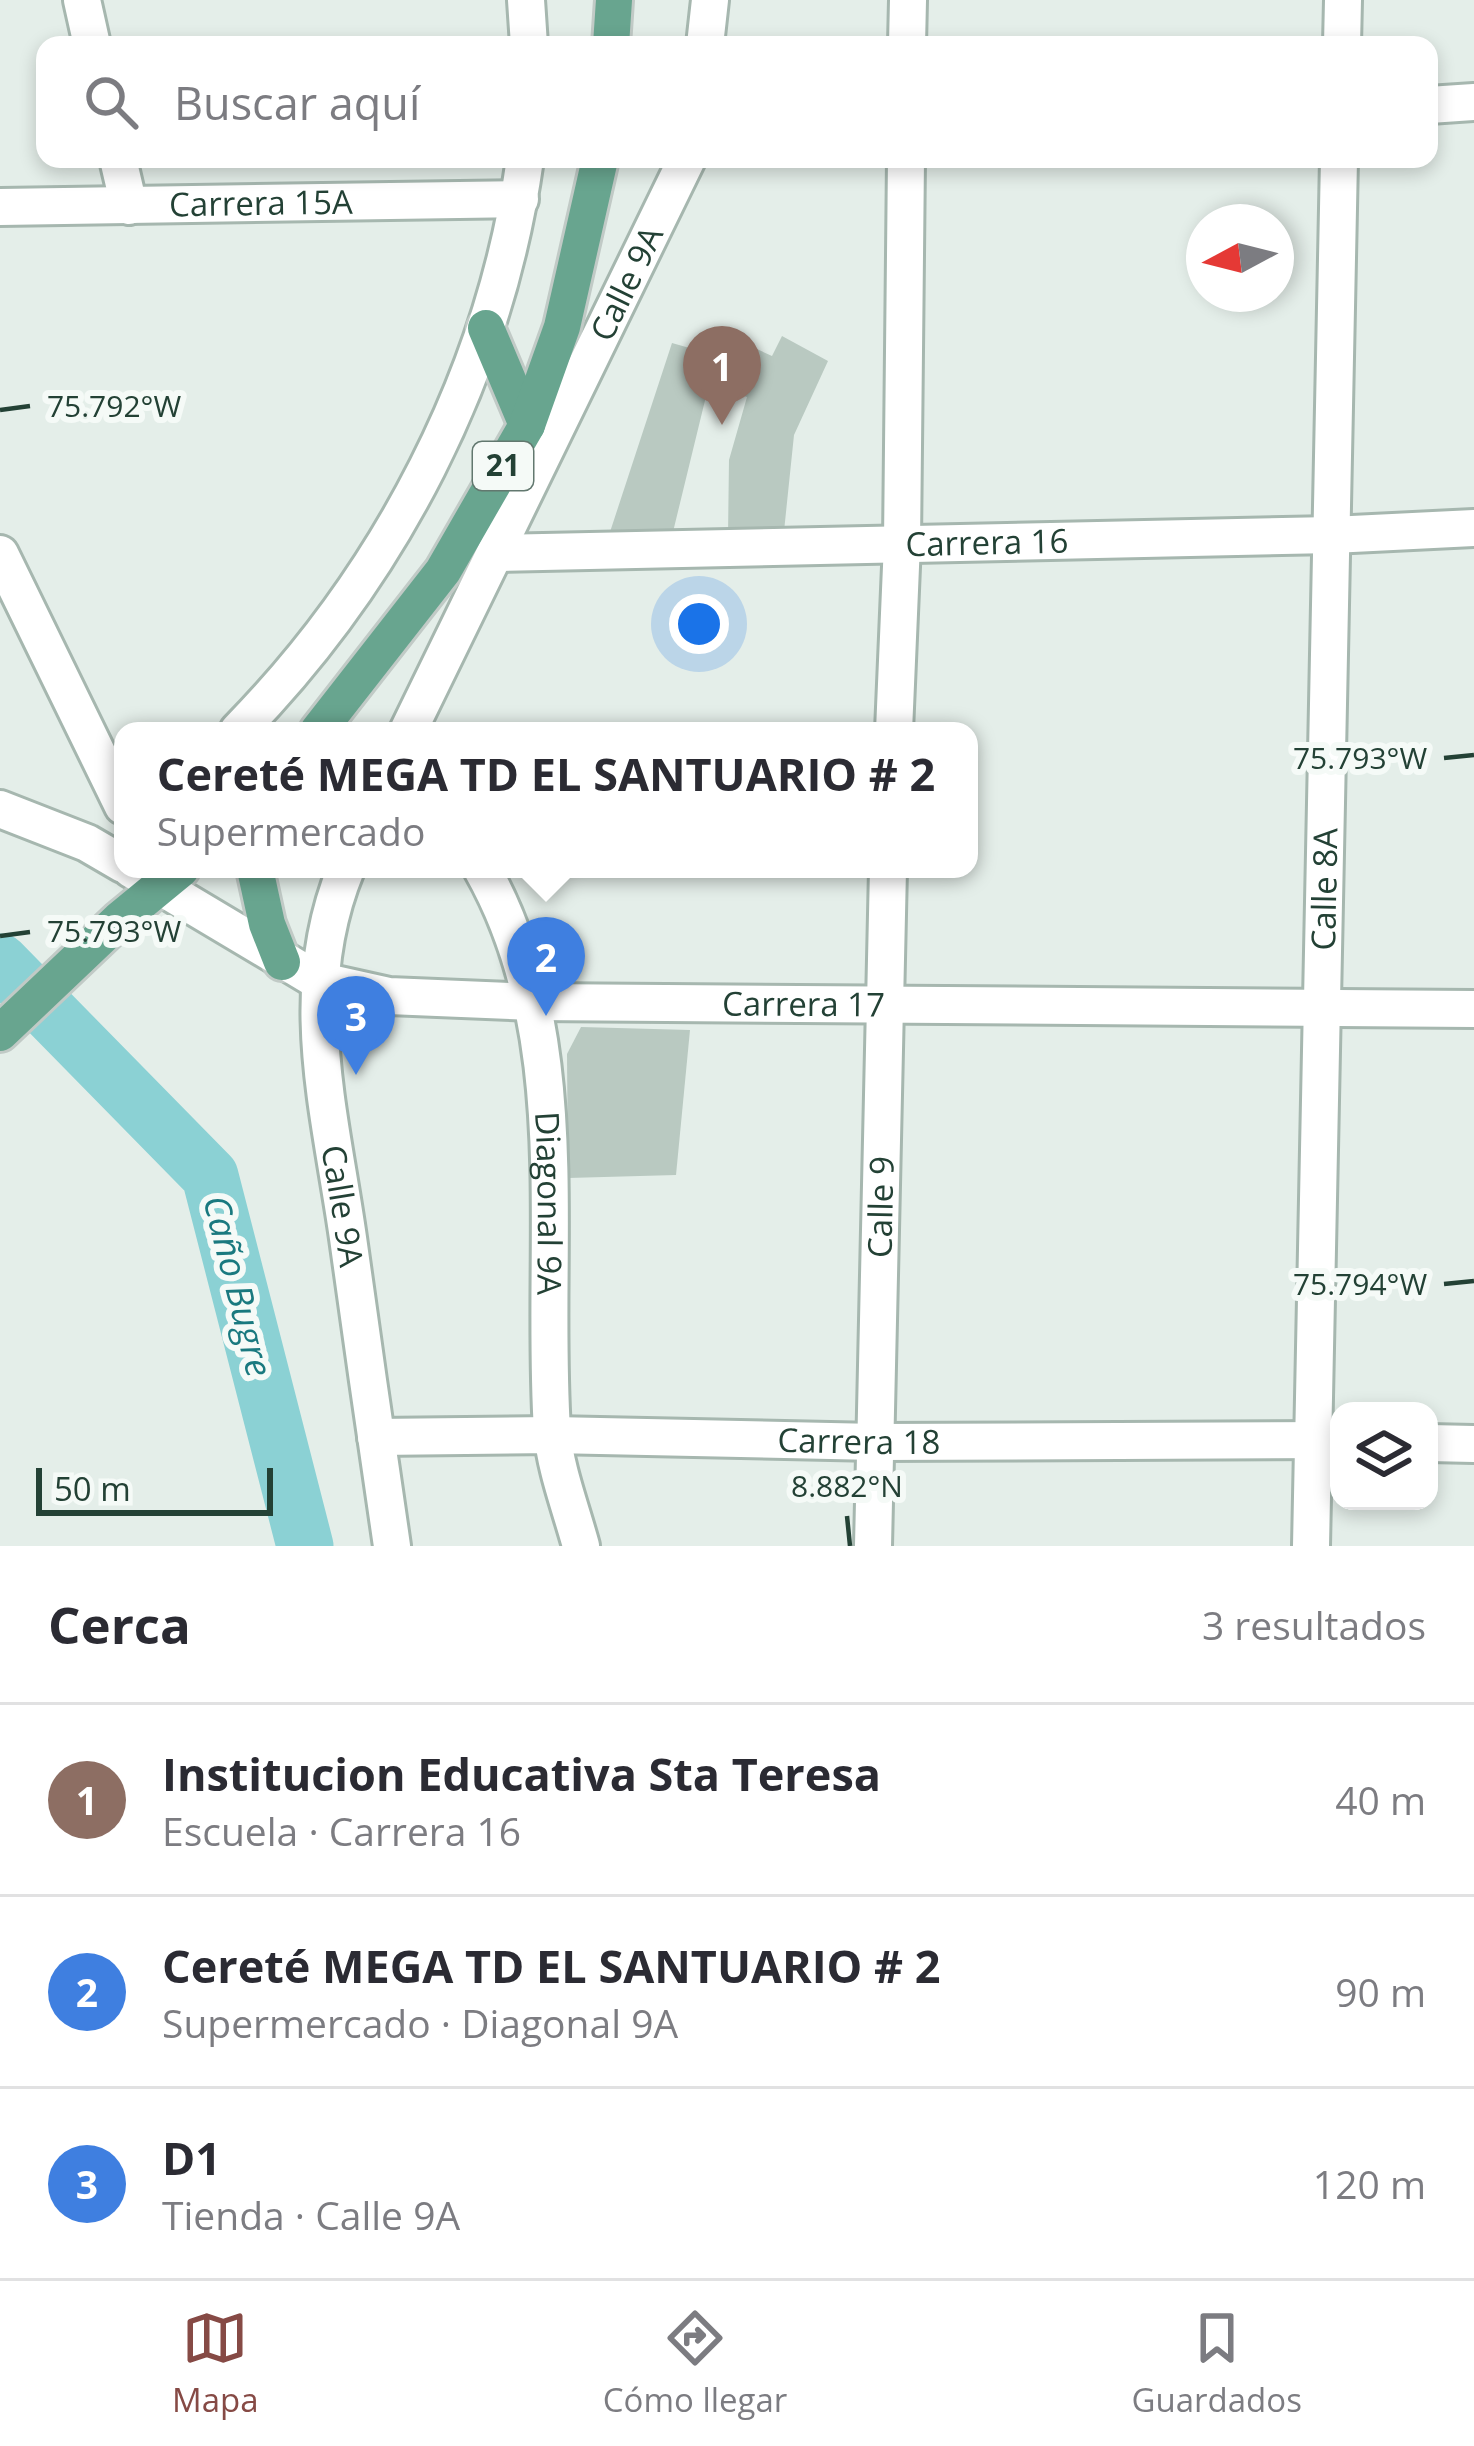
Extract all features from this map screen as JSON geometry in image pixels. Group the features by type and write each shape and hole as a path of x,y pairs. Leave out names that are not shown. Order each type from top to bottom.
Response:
{"main road":[{"path":"611,36 614,0"},
{"name":"21","path":"325,722 443,571 527,425 562,327 598,168"},
{"path":"486,328 527,425"},
{"path":"0,1033 118,920 154,878"},
{"path":"258,878 267,924 283,962"}],"street":[{"path":"82,0 90,36"},
{"path":"526,0 528,36"},
{"path":"706,36 710,0"},
{"path":"907,36 908,0"},
{"path":"1342,36 1343,0"},
{"path":"1438,104 1474,102"},
{"path":"120,168 129,206"},
{"path":"246,722 334,622 407,508 452,419 506,265 525,168"},
{"name":"Calle 9A","path":"413,722 683,168"},
{"path":"894,722 902,543 906,168"},
{"name":"Calle 8A","path":"1311,1546 1326,1440 1322,1006 1340,168"},
{"name":"Carrera 15A","path":"0,207 520,199"},
{"name":"Carrera 16","path":"498,553 1332,536 1474,528"},
{"path":"0,554 114,788"},
{"path":"0,809 52,827 114,859"},
{"name":"Carrera 17","path":"163,878 283,962 317,980 388,996 534,1002 1474,1009"},
{"name":"Calle 9A","path":"342,878 317,980 322,1071 392,1546"},
{"name":"Diagonal 9A","path":"487,878 507,912 534,1002 545,1081 553,1435 581,1546"},
{"name":"Calle 9","path":"873,1546 889,878"},
{"name":"Carrera 18","path":"376,1437 1326,1440"},
{"path":"1438,1442 1474,1444"}],"building":[{"path":"722,333 772,356 782,336 828,361 794,435 783,541 728,536 729,460 747,397 709,384 672,536 636,544 610,532 672,343 707,353"},
{"path":"581,1027 690,1030 676,1175 568,1178 567,1054"}],"waterway":[{"name":"Caño Bugre","path":"0,962 210,1176 305,1546"}],"place":[{"name":"Institucion Educativa Sta Teresa","path":"722,425"},
{"name":"Cereté MEGA TD EL SANTUARIO # 2","path":"546,1016"},
{"name":"D1","path":"356,1075"}]}
